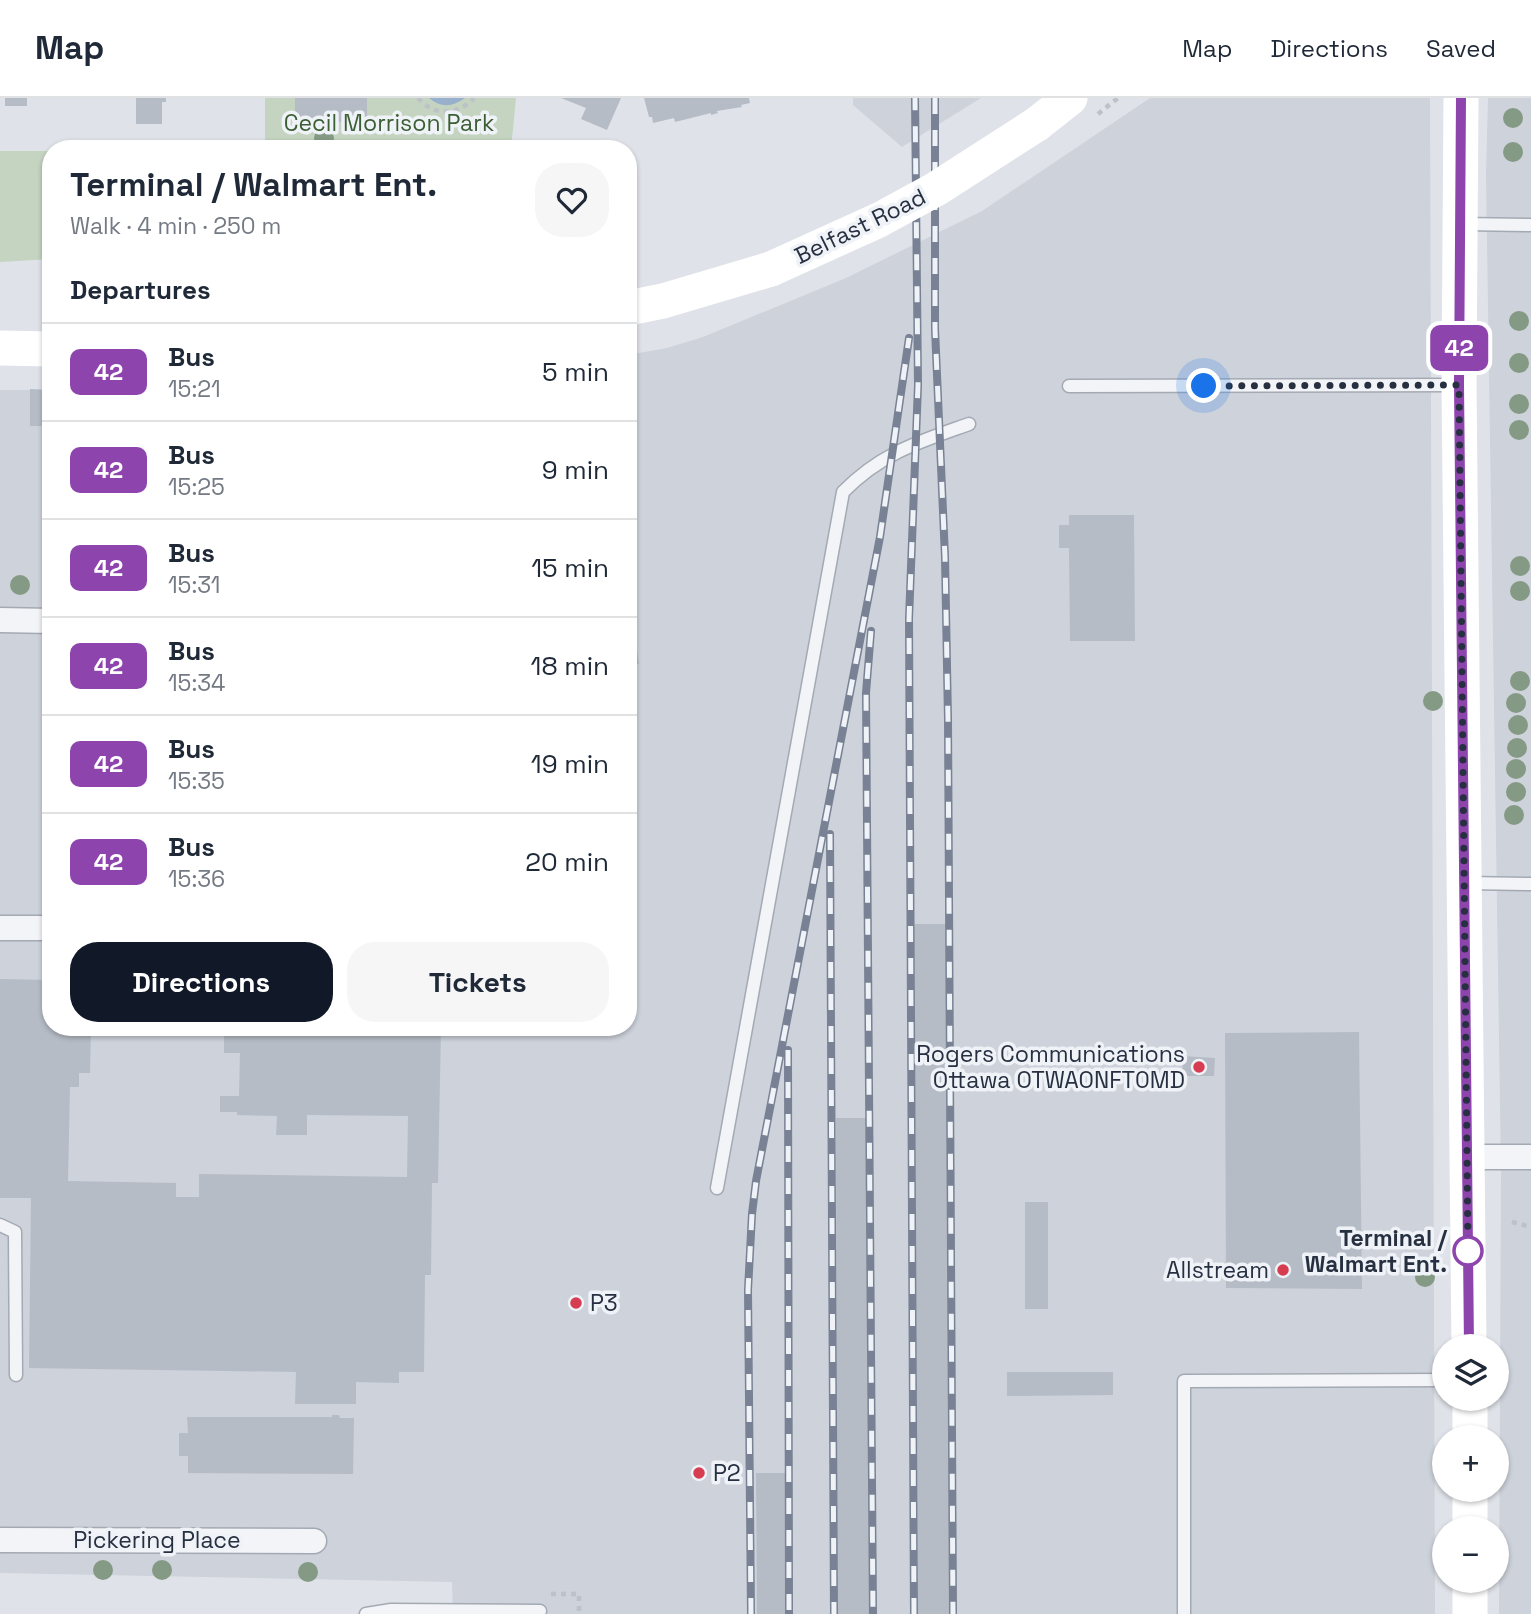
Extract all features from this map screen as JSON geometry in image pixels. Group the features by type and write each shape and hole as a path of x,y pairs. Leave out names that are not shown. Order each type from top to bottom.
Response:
{"street":[{"name":"Belfast Road","path":"637,306 771,269 891,214 936,189 1037,124 1070,98"},
{"path":"1461,98 1459,385 1469,1334"},
{"path":"0,348 42,349"},
{"path":"0,620 42,621"},
{"path":"0,928 42,928"},
{"path":"1467,1157 1531,1157"},
{"name":"Pickering Place","path":"0,1540 314,1541"},
{"path":"1470,1593 1470,1614"}],"lane":[{"path":"1459,224 1531,225"},
{"path":"1069,386 1459,385"},
{"path":"717,1188 843,492 859,476 894,452 969,424"},
{"path":"1464,883 1531,884"},
{"path":"0,1225 15,1232 16,1375"},
{"path":"1184,1614 1184,1381 1432,1380"},
{"path":"366,1614 391,1610 540,1611"}],"path":[{"path":"418,98 433,110 445,113 457,111 474,98"},
{"path":"1512,1222 1531,1227"},
{"path":"540,1594 579,1594 579,1614"}],"shaded area":[{"path":"853,98 981,98 902,147 853,105"},
{"path":"1150,98 1430,98 1434,1334 1432,1411 1434,1411 1434,1425 1432,1425 1432,1502 1435,1502 1435,1516 1432,1516 1432,1593 1435,1593 1435,1614 453,1614 452,1582 0,1573 0,390 42,390 42,1036 637,1036 637,353 703,337 846,278 982,211"},
{"path":"1488,98 1531,98 1531,1614 1499,1614 1499,1593 1509,1593 1509,1516 1499,1516 1500,1502 1509,1502 1509,1425 1500,1425 1500,1411 1509,1411 1509,1334 1500,1334 1501,1172 1486,173"}],"green space":[{"name":"Cecil Morrison Park","path":"265,98 516,98 512,140 265,140"},
{"path":"0,151 42,151 42,260 0,262"}],"water":[{"path":"429,98 465,98 447,105"}],"building":[{"path":"5,98 27,98 27,106 5,106"},
{"path":"136,98 166,98 166,102 162,102 162,124 136,124"},
{"path":"295,98 367,98 367,122 295,122"},
{"path":"561,98 621,98 607,130 581,119 586,108"},
{"path":"644,98 749,98 750,103 711,115 653,123"},
{"path":"30,389 42,390 42,426 30,426"},
{"path":"1069,515 1134,515 1135,641 1070,641 1069,548 1059,548 1059,525 1069,525"},
{"path":"914,924 946,924 952,1614 918,1614"},
{"path":"0,979 42,980 42,1036 91,1036 90,1073 79,1073 79,1087 70,1087 68,1181 176,1183 176,1197 199,1197 199,1174 407,1177 408,1116 307,1115 307,1135 276,1135 277,1116 220,1112 220,1096 239,1096 240,1053 224,1053 224,1036 441,1036 438,1183 432,1183 431,1275 425,1275 424,1372 399,1372 399,1383 356,1382 356,1404 295,1404 296,1372 29,1368 31,1198 0,1198"},
{"path":"1359,1032 1362,1289 1226,1288 1225,1033"},
{"name":"Rogers Communications Ottawa OTWAONFT0MD","path":"1182,1056 1215,1058 1214,1076 1183,1076"},
{"path":"836,1118 869,1118 872,1614 837,1614"},
{"path":"1025,1202 1048,1202 1048,1309 1025,1309"},
{"path":"1007,1372 1113,1372 1113,1395 1007,1396"},
{"path":"332,1415 354,1418 353,1474 188,1473 188,1456 179,1456 179,1433 188,1433 187,1417"},
{"path":"756,1473 788,1473 789,1614 757,1614"}],"railway":[{"path":"914,1614 909,619 918,385 915,98"},
{"path":"935,98 935,329 945,557 948,720 953,1614"},
{"path":"751,1614 748,1290 756,1181 880,537 909,338"},
{"path":"871,631 866,693 873,1614"},
{"path":"830,834 834,1614"},
{"path":"788,1050 789,1614"}],"bus line":[{"name":"42","path":"1461,98 1459,385 1469,1334"}],"place":[{"name":"Rogers Communications Ottawa OTWAONFT0MD","path":"1199,1067"},
{"name":"Terminal / Walmart Ent.","path":"1468,1251"},
{"name":"Allstream","path":"1283,1270"},
{"name":"P3","path":"576,1303"},
{"name":"P2","path":"699,1473"}],"route":[{"path":"1204,386 1459,385 1468,1251"}]}
